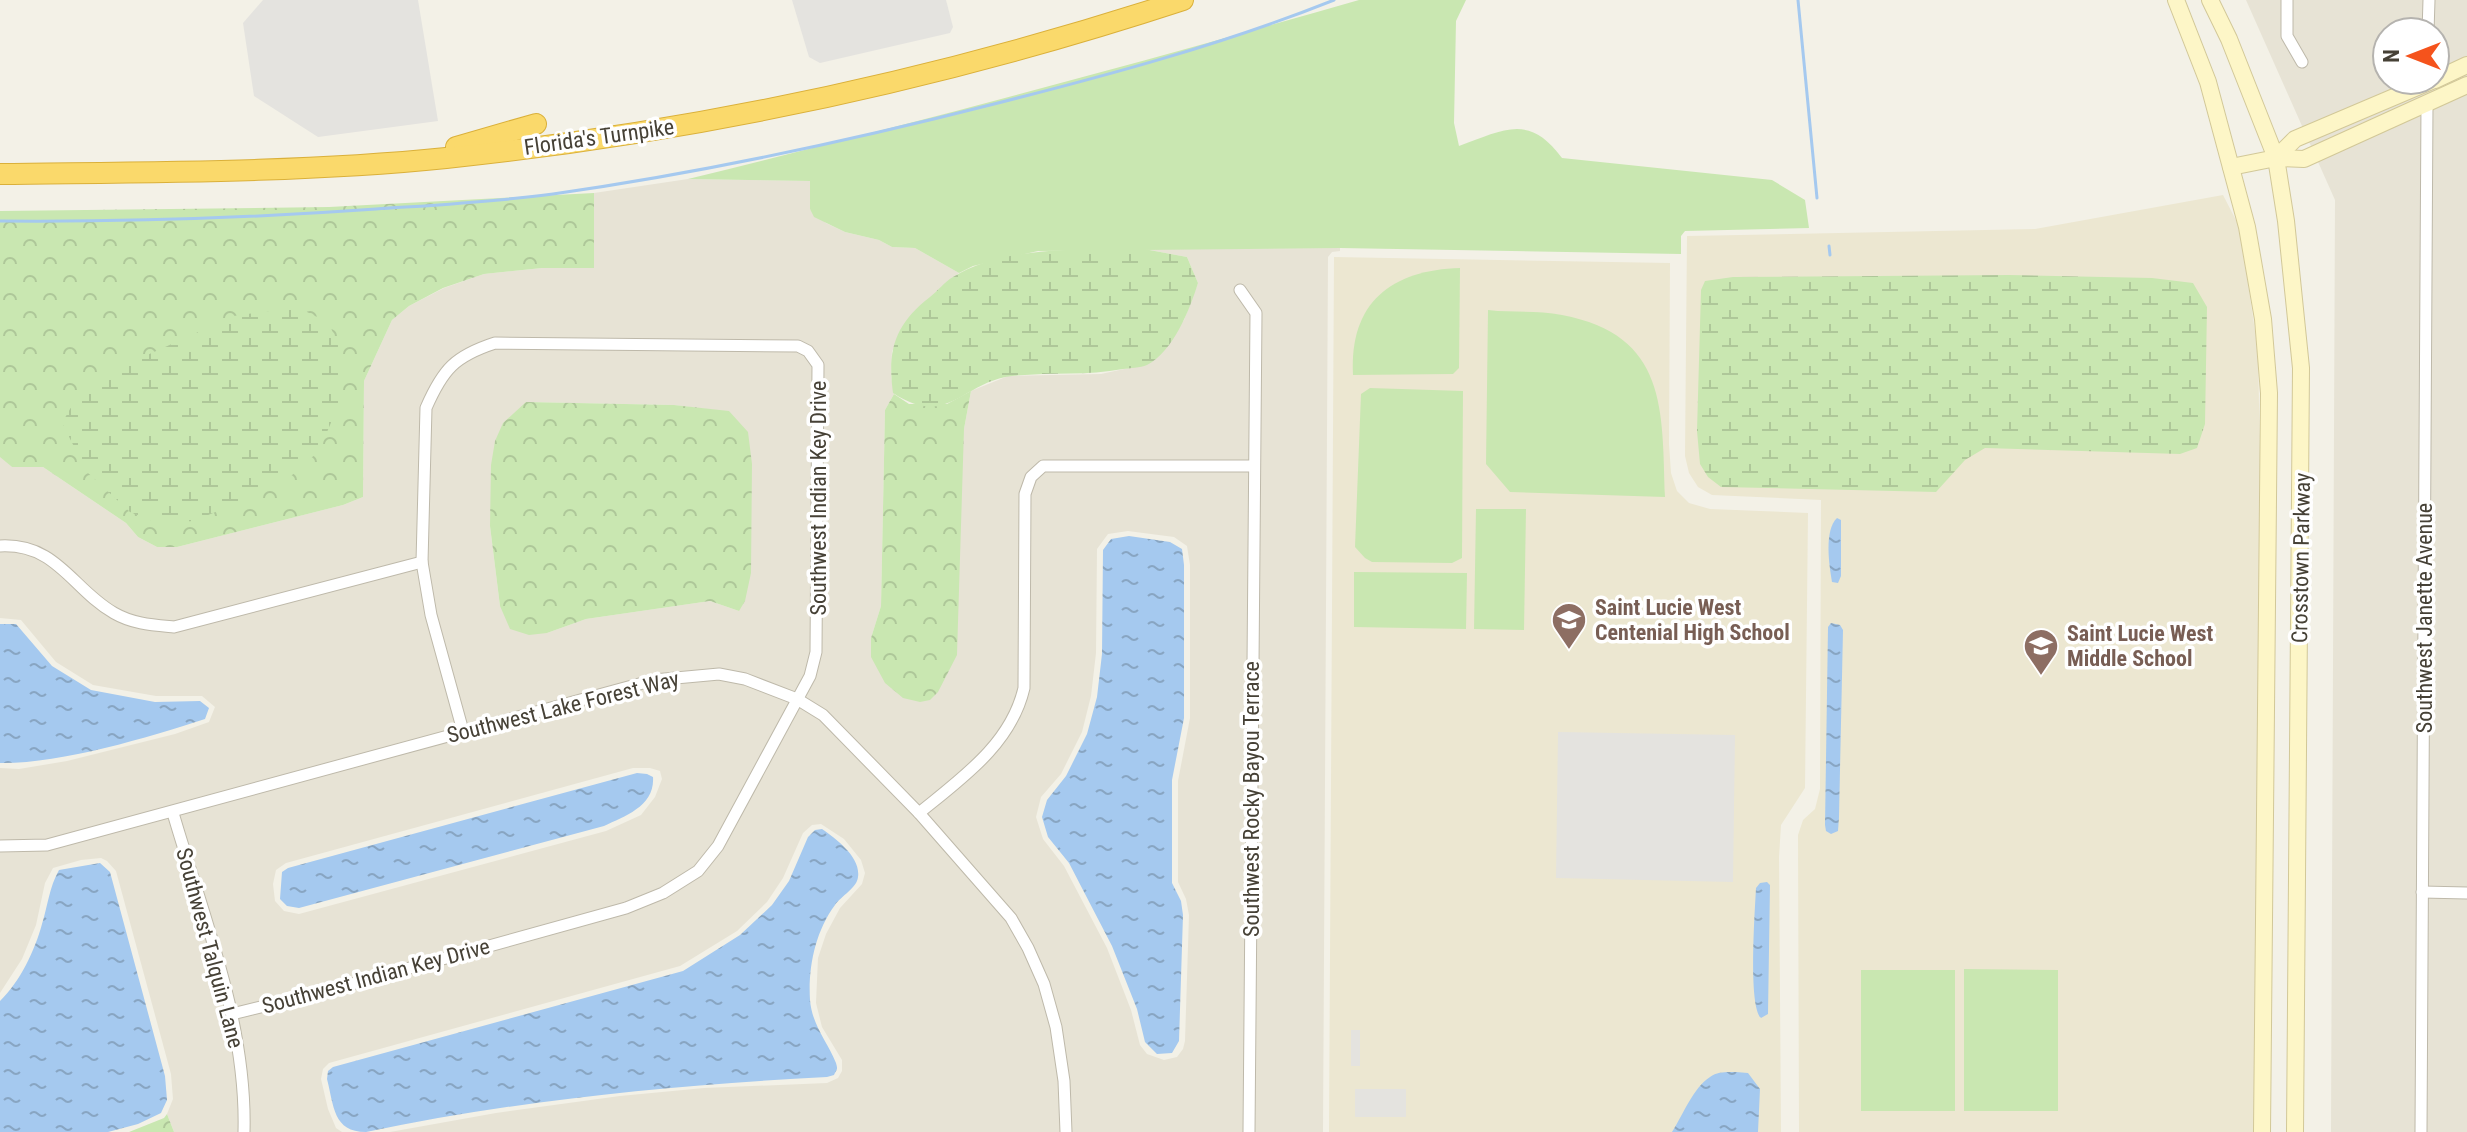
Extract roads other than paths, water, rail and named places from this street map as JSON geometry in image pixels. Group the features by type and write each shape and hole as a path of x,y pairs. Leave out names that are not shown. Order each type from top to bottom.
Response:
{"highway":[{"name":"Florida's Turnpike","path":"0,174 227,171 378,163 474,154 706,121 843,93 1020,49 1183,0"},
{"path":"378,163 454,148 536,124"}],"main road":[{"name":"Crosstown Parkway","path":"2176,0 2208,82 2247,227 2263,319 2269,393 2262,1132"},
{"name":"Crosstown Parkway","path":"2210,0 2229,39 2276,158 2286,221 2301,368 2295,1132"},
{"path":"2231,167 2276,158 2304,159 2467,85"},
{"path":"2276,158 2295,139 2396,96"}],"street":[{"path":"2287,0 2287,36 2302,62"},
{"name":"Southwest Janette Avenue","path":"2421,1132 2427,104"},
{"name":"Southwest Rocky Bayou Terrace","path":"1240,290 1256,313 1249,1132"},
{"name":"Southwest Indian Key Drive","path":"232,1014 595,917 663,893 698,871 718,846 810,676 816,652 818,365 808,351 798,346 495,343 471,351 451,364 435,386 426,408 422,562 431,615 463,731"},
{"path":"919,813 973,769 1005,732 1018,710 1024,688 1025,494 1031,477 1043,466 1254,466"},
{"path":"0,546 33,550 51,559 111,611 125,619 174,627 422,562"},
{"name":"Southwest Lake Forest Way","path":"0,846 47,845 173,813 626,687 690,675 719,674 745,679 797,699 823,715 919,813 1011,918 1044,984 1056,1027 1064,1081 1066,1132"},
{"name":"Southwest Talquin Lane","path":"173,813 232,1014 244,1084 244,1132"},
{"path":"2422,892 2467,893"}],"water":[{"path":"1837,518 1841,520 1841,576 1838,583 1832,582 1828,548 1830,531"},
{"path":"1129,536 1170,542 1182,549 1184,565 1184,718 1172,780 1172,883 1181,901 1183,915 1179,1041 1172,1053 1157,1054 1145,1042 1137,1009 1112,946 1069,863 1048,837 1042,817 1047,800 1066,776 1087,734 1097,697 1102,654 1103,550 1111,539"},
{"path":"1831,623 1840,625 1843,630 1839,817 1838,831 1831,834 1826,831 1825,825 1828,627"},
{"path":"0,624 16,624 52,666 91,690 155,702 200,701 209,708 205,719 75,755 0,763"},
{"path":"637,773 653,777 649,795 637,809 604,826 299,908 287,906 280,899 282,872 288,868"},
{"path":"822,829 846,849 858,870 855,885 835,905 822,927 810,975 811,1009 836,1063 834,1075 711,1084 538,1103 366,1132 347,1128 337,1116 327,1079 328,1071 333,1067 683,971 740,935 772,905 789,881 808,837 815,830"},
{"path":"100,863 110,872 165,1076 167,1100 161,1113 138,1124 108,1132 0,1132 0,1001 14,985 31,955 59,870"},
{"path":"1760,883 1770,885 1768,1014 1761,1018 1755,996 1753,957 1756,888"},
{"path":"1748,1073 1760,1089 1758,1132 1672,1132 1704,1082 1716,1074"}],"waterway":[{"path":"0,221 141,220 329,212 509,199 608,186 830,143 1037,93 1208,45 1334,0"},
{"path":"1798,0 1817,198"},
{"path":"1829,246 1830,255"}],"place":[{"name":"Saint Lucie West Centenial High School","path":"1569,651"},
{"name":"Saint Lucie West Middle School","path":"2041,677"}]}
